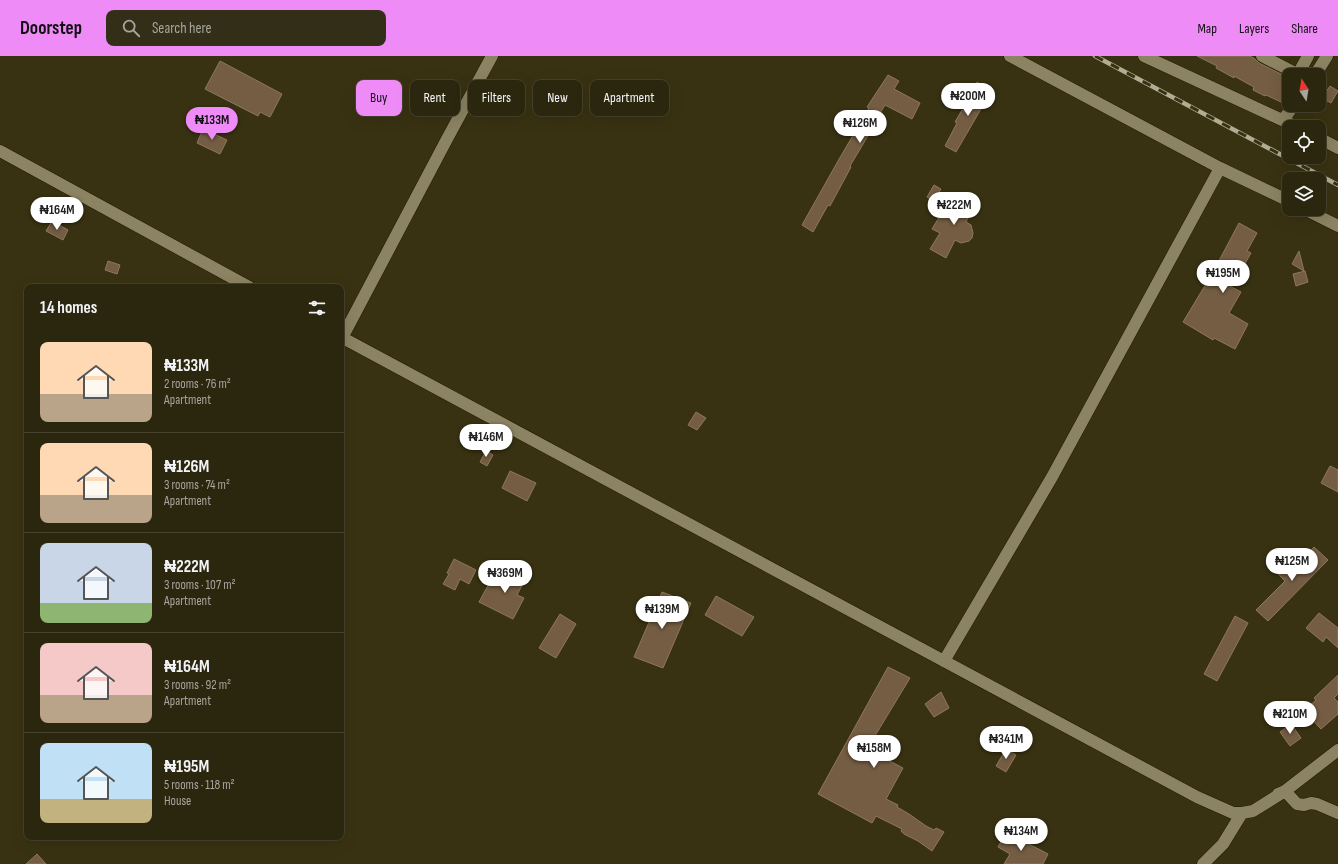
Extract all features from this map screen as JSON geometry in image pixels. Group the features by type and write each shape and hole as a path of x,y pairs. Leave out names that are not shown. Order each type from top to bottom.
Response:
{"street":[{"path":"344,333 446,139 492,56"},
{"path":"1010,56 1220,168 1282,198"},
{"path":"1144,56 1283,120 1289,112"},
{"path":"1262,56 1285,68"},
{"path":"1302,68 1308,56"},
{"path":"1319,68 1327,56"},
{"path":"1326,142 1338,148"},
{"path":"0,151 244,284"},
{"path":"944,661 1052,477 1220,168"},
{"path":"1318,216 1338,226"},
{"path":"344,338 1197,797 1232,813 1253,811 1285,791 1338,750"},
{"path":"1285,791 1297,804 1317,804 1338,813"},
{"path":"1203,864 1223,844 1246,811"}],"building":[{"path":"1197,56 1250,56 1259,63 1282,74 1281,102 1253,90 1254,87 1216,68 1217,66"},
{"path":"220,61 282,94 270,117 260,112 258,116 205,89"},
{"path":"888,75 899,81 894,89 920,103 912,119 885,105 850,166 851,167 830,206 828,205 813,232 802,225 869,108 867,107"},
{"path":"977,82 992,90 956,152 945,146 957,123 955,122 962,110 967,113 977,94 972,91"},
{"path":"1330,86 1338,91 1331,103 1326,100 1326,92"},
{"path":"203,129 227,140 220,154 197,143"},
{"path":"934,185 941,189 934,201 927,197"},
{"path":"961,194 976,202 966,222 971,225 973,233 972,238 969,241 961,243 955,240 946,258 930,249 940,233 932,229 944,209 950,212"},
{"path":"52,221 68,230 63,240 46,231"},
{"path":"1239,223 1257,233 1247,251 1251,253 1243,267 1239,265 1228,285 1241,292 1229,313 1248,324 1235,349 1214,338 1213,340 1183,322 1212,274"},
{"path":"1299,251 1304,271 1292,264"},
{"path":"108,261 120,265 117,274 105,270"},
{"path":"1305,271 1308,282 1296,286 1293,274"},
{"path":"696,412 706,418 697,430 688,425"},
{"path":"486,451 493,455 487,466 480,462"},
{"path":"1330,466 1338,470 1338,492 1321,483"},
{"path":"510,471 536,483 527,501 502,488"},
{"path":"1314,547 1328,560 1268,621 1256,610 1285,581 1277,573 1288,561 1294,567"},
{"path":"454,559 476,570 469,584 460,579 455,590 443,584 449,574 447,573"},
{"path":"508,567 527,576 517,595 524,598 513,619 479,602 491,580 499,585"},
{"path":"662,592 691,603 663,668 634,657"},
{"path":"716,596 754,617 742,636 705,615"},
{"path":"1319,613 1338,628 1338,648 1326,637 1323,642 1306,628"},
{"path":"560,614 576,624 556,658 539,648"},
{"path":"1235,616 1248,623 1217,681 1204,674"},
{"path":"888,667 910,678 867,749 903,768 886,799 898,805 897,807 926,826 934,830 936,828 944,832 932,851 918,841 904,834 901,831 902,829 876,816 872,823 818,794"},
{"path":"1338,675 1338,694 1334,698 1338,702 1338,714 1321,729 1304,711 1316,700 1314,698"},
{"path":"941,692 949,708 934,717 925,704"},
{"path":"1285,701 1293,709 1287,716 1278,708"},
{"path":"1291,724 1301,738 1290,746 1280,732"},
{"path":"1006,749 1016,755 1006,772 996,766"},
{"path":"1006,832 1048,854 1043,864 1004,864 1010,854 998,847"},
{"path":"37,854 46,864 26,864"}],"railway":[{"path":"1095,56 1338,185"}]}
